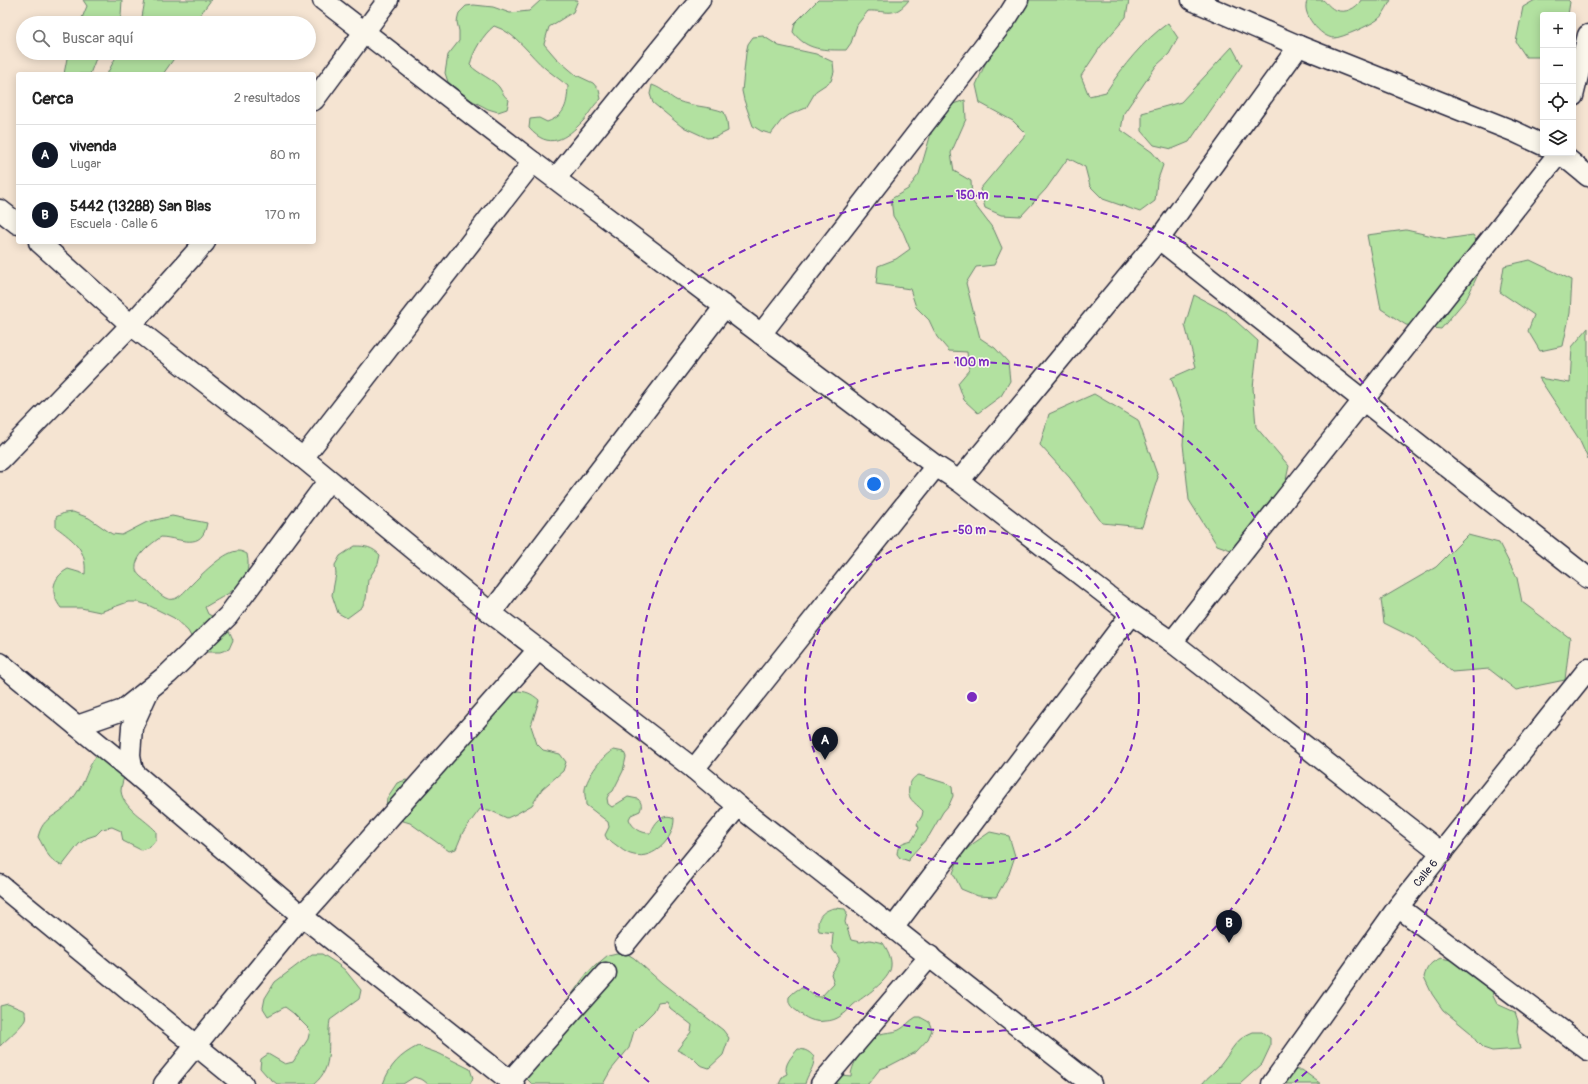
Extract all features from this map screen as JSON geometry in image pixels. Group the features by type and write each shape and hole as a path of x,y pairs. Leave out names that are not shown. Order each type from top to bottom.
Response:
{"street":[{"path":"323,0 533,162 936,466 959,481 1131,614 1172,642 1442,853"},
{"path":"316,97 388,0"},
{"path":"556,178 700,0"},
{"path":"761,334 1008,16 1018,0"},
{"path":"1192,0 1299,46 1505,128 1540,144"},
{"path":"1576,84 1588,35"},
{"path":"959,481 1159,239 1299,46"},
{"path":"1172,642 1557,156"},
{"path":"1563,156 1588,176"},
{"path":"302,458 533,162"},
{"path":"0,210 16,222"},
{"path":"1159,239 1588,578"},
{"path":"41,244 131,325 302,458 490,613 694,768 738,806 1091,1084"},
{"path":"0,460 131,325 203,244"},
{"path":"490,613 724,306"},
{"path":"694,768 936,466"},
{"path":"77,726 123,710 168,674 228,616 329,480"},
{"path":"894,928 1131,614"},
{"path":"164,1084 302,916 538,650"},
{"path":"0,663 133,772 302,916 512,1083 606,973"},
{"name":"Calle 6","path":"1272,1084 1398,907 1588,669"},
{"path":"133,772 130,755 132,727 150,688"},
{"path":"625,944 738,806"},
{"path":"0,886 243,1084"},
{"path":"1398,907 1588,1050"},
{"path":"821,1084 930,956"}],"green space":[{"path":"83,0 122,0 121,16 83,16 87,6"},
{"path":"145,0 211,0 199,16 142,16"},
{"path":"541,0 578,0 573,12 549,27 544,44 556,58 576,75 593,83 599,90 601,99 583,121 570,133 557,140 550,141 536,135 529,128 530,119 539,118 547,122 558,116 562,112 566,103 568,86 546,69 516,39 502,29 494,26 486,34 473,54 470,65 499,87 509,100 507,109 498,112 488,109 471,100 448,82 445,73 448,55 459,41 457,22 459,13 466,6 474,5 493,7 510,13 529,11"},
{"path":"818,0 909,0 899,10 894,12 868,11 857,25 851,43 846,50 838,50 810,46 804,43 793,32 795,23"},
{"path":"1026,0 1129,0 1126,17 1101,46 1081,76 1089,96 1106,92 1134,54 1168,23 1178,38 1169,54 1156,66 1124,113 1121,130 1152,152 1163,165 1157,182 1155,201 1140,212 1103,199 1090,186 1085,167 1068,158 1046,189 1021,216 1001,215 985,208 980,189 1026,134 1013,121 980,103 976,85 991,50"},
{"path":"1308,0 1323,0 1334,9 1339,11 1347,11 1357,6 1361,0 1391,0 1383,14 1377,20 1356,31 1334,38 1323,34 1313,24 1306,11"},
{"path":"1535,0 1568,0 1570,2 1568,12 1540,12 1540,57 1526,57 1516,42 1523,7"},
{"path":"763,36 779,46 816,54 833,62 834,72 831,81 816,91 806,108 789,115 781,121 771,134 761,131 753,126 742,91 748,44 753,37"},
{"path":"1232,47 1242,65 1189,142 1172,149 1154,145 1142,131 1142,113 1181,102"},
{"path":"67,60 95,60 91,72 64,72"},
{"path":"114,60 173,60 164,72 108,72"},
{"path":"652,85 678,101 724,112 728,131 716,137 707,138 681,126 653,103 650,94"},
{"path":"965,100 966,119 951,153 954,171 971,181 972,201 994,230 1002,248 994,265 976,267 966,283 980,338 995,348 1008,362 1010,381 1001,396 978,413 964,400 958,383 969,370 967,352 949,351 937,337 929,320 916,307 910,289 876,284 878,266 896,259 910,249 903,232 893,216 891,199 908,189 919,174 935,120 947,106"},
{"path":"1406,230 1446,239 1473,235 1486,257 1467,298 1441,329 1406,325 1381,309 1367,235"},
{"path":"1530,260 1572,280 1570,313 1563,346 1540,351 1528,331 1534,315 1500,292 1504,266"},
{"path":"1194,295 1226,312 1258,341 1253,388 1256,427 1289,466 1276,526 1253,558 1217,545 1189,500 1183,444 1185,418 1171,378 1196,367 1185,325"},
{"path":"1588,328 1588,459 1579,439 1539,378 1570,383 1572,347"},
{"path":"1094,394 1138,420 1158,477 1142,527 1102,523 1070,478 1040,445 1049,414"},
{"path":"73,512 89,518 112,534 122,535 147,522 172,516 207,523 201,538 183,541 161,537 140,555 136,565 137,572 165,598 175,599 184,593 209,568 228,554 239,551 247,554 248,565 246,574 242,581 229,593 205,607 208,614 220,621 229,631 233,640 229,649 220,652 207,652 193,640 188,631 174,618 148,605 138,602 128,602 100,612 81,608 61,608 57,603 54,592 55,582 58,577 68,569 85,574 84,558 78,546 56,527 56,517 64,513"},
{"path":"1468,535 1499,543 1517,578 1522,602 1570,638 1565,680 1516,690 1489,669 1452,672 1414,638 1384,623 1381,599 1436,567"},
{"path":"355,546 369,548 380,555 378,564 368,580 366,599 362,607 347,618 338,613 332,595 336,574 335,565 340,556"},
{"path":"515,691 528,693 539,700 531,726 537,744 543,750 560,754 566,762 563,771 542,789 532,805 507,818 489,810 480,809 463,832 456,849 449,851 410,823 400,820 386,807 387,798 397,783 406,780 414,783 507,696"},
{"path":"614,750 624,752 626,757 623,771 613,791 607,798 608,804 612,807 628,797 638,799 641,805 640,811 631,815 629,819 635,828 648,833 651,833 657,822 663,817 666,816 674,818 671,833 667,840 656,851 649,854 642,856 630,854 607,839 605,835 609,827 608,822 586,805 585,791 589,778 596,766 605,756"},
{"path":"101,751 126,772 121,789 123,797 130,808 156,831 156,840 150,847 141,850 123,841 121,831 112,827 102,829 96,835 87,838 79,844 62,866 47,854 38,837 41,828 51,817 65,808 72,800 81,786 90,766"},
{"path":"919,775 948,784 952,787 953,796 949,805 943,812 929,836 910,857 909,861 900,858 897,854 900,846 903,843 912,840 919,828 917,824 923,811 911,799 909,789 914,777"},
{"path":"990,832 1009,836 1015,856 1009,874 996,897 978,896 961,889 953,873 960,855"},
{"path":"835,908 845,909 847,913 845,922 851,940 860,942 870,940 883,943 890,957 890,972 870,993 838,1018 832,1020 813,1021 803,1016 790,1005 789,997 795,991 803,988 816,996 821,997 834,983 831,974 839,962 839,958 832,946 833,933 819,931 818,922 821,915"},
{"path":"626,953 634,958 662,983 723,1030 729,1038 723,1055 709,1068 700,1065 693,1058 677,1050 691,1032 692,1025 670,1008 667,1002 658,1003 654,1011 634,1031 629,1048 611,1070 603,1084 532,1084 526,1078 561,1010 588,972 608,955"},
{"path":"312,954 322,954 345,970 361,990 359,999 330,1020 327,1063 321,1077 314,1084 277,1084 260,1068 261,1059 268,1054 285,1064 293,1062 308,1039 310,1030 285,1007 268,1016 263,1008 265,998 275,982"},
{"path":"1441,958 1451,960 1460,965 1467,972 1476,975 1491,986 1493,996 1497,1004 1515,1012 1518,1021 1517,1031 1520,1049 1492,1051 1483,1048 1471,1033 1443,1010 1432,994 1424,977 1430,965"},
{"path":"8,1004 25,1011 25,1019 18,1029 0,1046 0,1006"},
{"path":"916,1017 920,1017 929,1022 932,1030 928,1039 916,1052 880,1069 868,1084 829,1084 840,1075 851,1076 857,1058 875,1037 880,1034 899,1030"},
{"path":"1253,1032 1262,1032 1270,1038 1270,1047 1262,1064 1240,1084 1202,1084 1220,1066 1238,1041"},
{"path":"418,1046 440,1054 470,1069 473,1078 470,1084 428,1084 423,1080 414,1077 403,1084 383,1084 396,1061"},
{"path":"798,1049 807,1051 814,1057 812,1068 805,1084 779,1084 783,1076 787,1074 787,1064"},
{"path":"1292,1070 1302,1070 1321,1084 1282,1084"}],"place":[{"name":"vivenda","path":"825,760"},
{"name":"5442 (13288) San Blas","path":"1229,943"}]}
